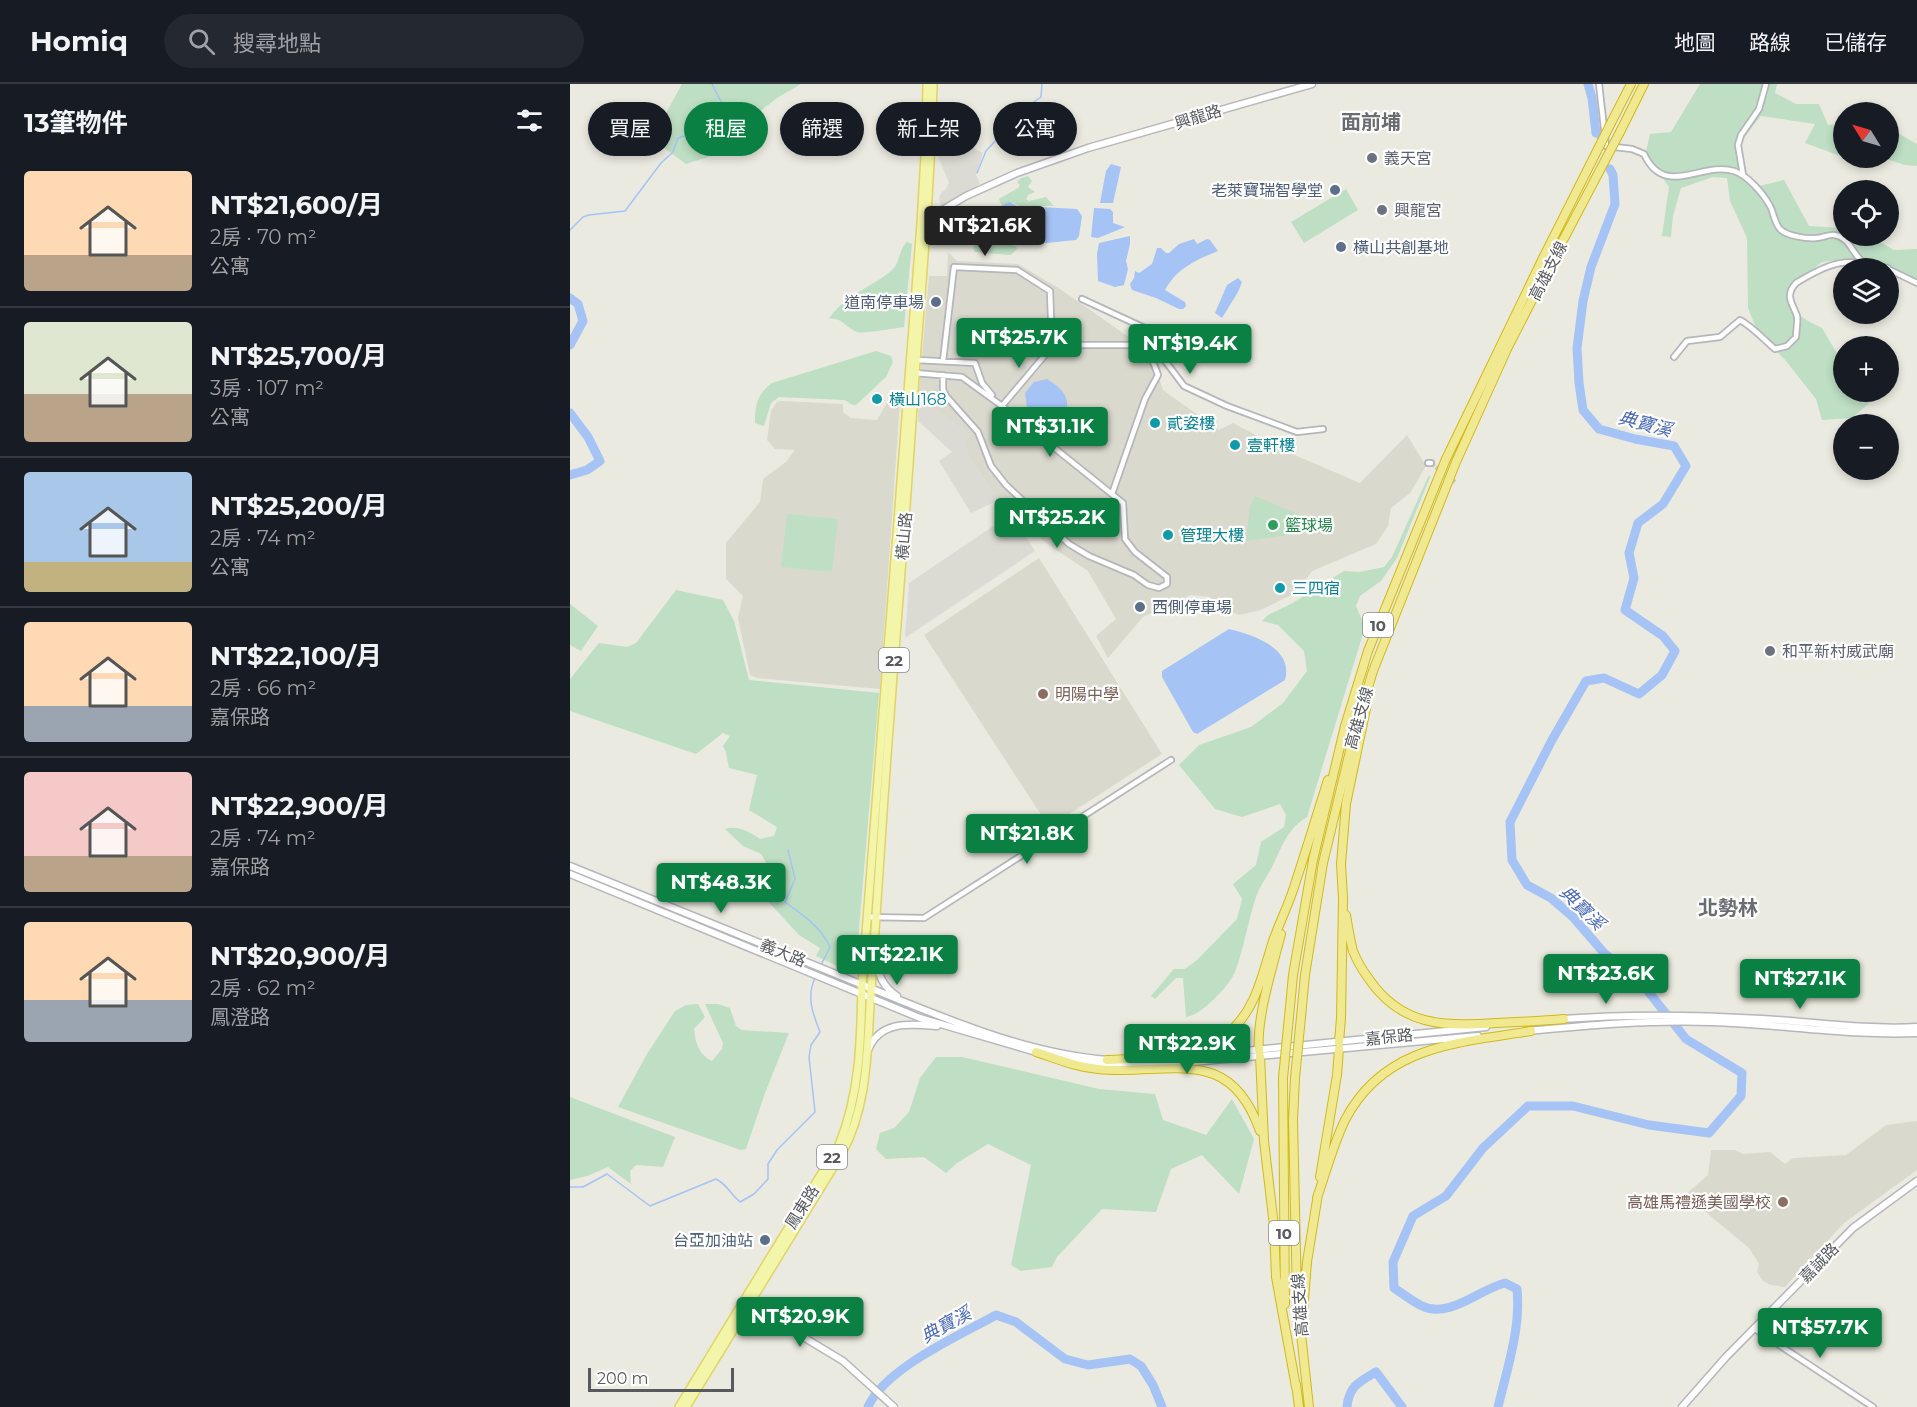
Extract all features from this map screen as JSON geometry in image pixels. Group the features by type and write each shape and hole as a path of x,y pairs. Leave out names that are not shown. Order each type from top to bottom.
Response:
{"highway":[{"name":"高雄支線","path":"1299,1407 1285,1301 1283,1078 1293,975 1313,860 1352,704 1368,651 1446,459 1543,258 1631,84"},
{"name":"高雄支線","path":"1309,1407 1297,1297 1293,1120 1295,1078 1305,975 1323,863 1355,730 1373,671 1456,462 1507,349 1644,84"},
{"path":"1301,1333 1307,1262 1337,1075 1341,1018 1343,898 1341,864 1346,804 1373,671"},
{"path":"1107,1059 1141,1058 1207,1046 1226,1035 1240,1022 1255,999 1352,704"},
{"path":"1291,895 1270,977 1259,1037 1263,1141 1274,1226 1277,1285 1296,1387"},
{"path":"1343,898 1353,951 1374,986 1395,1008 1408,1015 1438,1024 1564,1019"},
{"path":"1317,1198 1332,1151 1346,1119 1368,1089 1384,1074 1408,1058 1424,1051 1458,1042 1531,1031"},
{"path":"1036,1052 1073,1065 1098,1069 1144,1071 1193,1068 1210,1073 1230,1084 1246,1099 1253,1111 1263,1141"}],"main road":[{"name":"橫山路","path":"862,985 872,917 911,448 924,221 927,84"},
{"name":"橫山路","path":"871,989 875,948 872,917 933,84"},
{"name":"鳳東路","path":"820,1183 839,1145 853,1104 862,985"},
{"name":"鳳東路","path":"679,1407 849,1140 859,1114 871,989"},
{"name":"鳳東路","path":"686,1407 747,1302"}],"street":[{"name":"興龍路","path":"924,221 966,196 1017,173 1089,148 1312,84"},
{"path":"1599,84 1606,146 1632,149 1644,154 1656,172 1676,178 1718,169 1743,175 1769,204 1777,225 1782,231 1813,239 1834,235 1845,239 1857,258"},
{"path":"1743,175 1738,145 1741,135 1759,109 1766,84"},
{"path":"1674,357 1687,341 1720,337 1740,320 1755,329 1775,349 1787,346 1796,337 1797,317 1790,303 1792,287 1823,267 1833,264"},
{"path":"943,361 954,267 1017,270 1050,291 1052,345 1002,406"},
{"path":"1899,274 1917,283"},
{"path":"1082,298 1149,330 1163,358 1184,386 1227,406 1297,432 1323,429"},
{"path":"1052,345 1139,345 1145,348 1153,362 1158,375 1145,399 1112,494"},
{"path":"917,360 975,363 982,382 1002,406"},
{"path":"915,373 962,376 1123,503 1125,539 1135,552 1167,577 1167,584 1159,588 1148,585 1134,575 1089,556 1068,544 1044,522 1006,485 991,466 978,432 946,396 943,389 943,375"},
{"path":"872,917 924,918 1171,759"},
{"name":"義大路","path":"570,866 871,997"},
{"name":"義大路","path":"570,874 871,989"},
{"path":"875,948 876,966 882,983 913,1006"},
{"name":"嘉保路","path":"871,989 948,1020 1038,1048 1107,1059 1164,1059 1260,1053 1531,1031 1649,1018"},
{"name":"嘉保路","path":"871,997 948,1028 1036,1052 1086,1062 1119,1066 1169,1064 1260,1053"},
{"name":"嘉保路","path":"1684,1018 1852,1032 1917,1033"},
{"name":"嘉保路","path":"1339,1046 1564,1019 1765,1019 1863,1027 1917,1027"},
{"path":"865,1068 869,1048 874,1039 887,1029 904,1024 948,1028"},
{"name":"嘉誠路","path":"1682,1407 1726,1357 1853,1228 1917,1181"},
{"path":"747,1302 843,1361 894,1407"},
{"path":"1755,1329 1873,1407"}],"shaded area":[{"path":"981,152 983,153 976,175 980,184 941,206 939,198 949,183 938,156 981,156"},
{"path":"948,252 957,261 1018,264 1060,289 1133,340 1153,360 1163,390 1219,430 1233,423 1283,450 1360,483 1407,435 1426,466 1410,493 1391,508 1388,526 1376,544 1312,571 1297,592 1261,610 1239,615 1218,605 1209,597 1191,595 1143,617 1108,658 1096,636 1116,619 1088,571 1046,543 999,500 971,460 964,442 970,435 922,399 922,392 919,391 929,276 947,276"},
{"path":"919,391 922,392 923,399 970,435 971,460 999,500 971,513 939,461 952,452 918,421"},
{"path":"900,401 880,689 757,678 750,675 738,618 743,596 726,579 726,543 760,502 763,479 786,462 795,450 775,449 767,440 771,411 777,402 843,404 843,412 851,418 877,420 887,403"},
{"path":"1011,514 1035,551 905,638 909,583"},
{"name":"明陽中學","path":"1039,558 1162,754 1049,827 924,635"},
{"name":"高雄馬禮遜美國學校","path":"1917,1121 1917,1170 1844,1223 1785,1287 1763,1281 1757,1272 1759,1264 1749,1248 1685,1195 1708,1175 1711,1150 1735,1150 1743,1154 1770,1152 1785,1164 1793,1158 1846,1155 1886,1125"}],"green space":[{"path":"682,84 801,84 768,105 768,102 684,102 684,156 711,156 686,164 672,154 672,102"},
{"path":"1700,84 1777,84 1775,93 1796,104 1819,104 1828,125 1833,125 1833,153 1805,143 1815,124 1761,116 1746,136 1740,150 1751,188 1784,180 1809,226 1833,227 1833,246 1887,246 1894,250 1917,249 1917,283 1911,284 1899,277 1899,258 1833,258 1833,261 1822,262 1802,277 1791,291 1791,310 1822,328 1833,347 1833,402 1871,402 1857,414 1833,414 1833,419 1822,420 1816,399 1756,328 1748,308 1747,238 1730,201 1727,178 1713,177 1681,188 1673,216 1671,237 1662,236 1669,187 1646,152 1650,134 1671,132"},
{"path":"1899,134 1917,144 1917,166 1899,163"},
{"path":"1028,176 1032,181 1028,187 1035,192 1028,195 1026,199 1029,201 1046,197 1054,206 1034,206 1032,209 1023,211 1013,203 1002,207 999,199 1018,188 1020,185 1017,182"},
{"path":"1346,189 1358,210 1304,243 1291,222"},
{"path":"981,238 1016,246 1017,249 1011,255 975,252 973,247"},
{"path":"907,242 912,244 904,327 857,332 836,319 828,319 847,300 892,270"},
{"path":"876,351 891,356 893,362 886,377 856,405 844,400 779,397 771,403 764,426 755,423 758,400 763,391 772,383"},
{"path":"1431,475 1397,558 1381,581 1360,596 1356,606 1365,627 1307,817 1295,826 1286,838 1258,893 1232,978 1207,1006 1186,1017 1183,978 1176,978 1155,999 1151,996 1174,969 1185,969 1197,960 1237,919 1242,899 1233,884 1256,865 1261,842 1284,827 1286,815 1280,804 1242,817 1215,809 1179,765 1199,745 1251,727 1283,703 1307,671 1304,651 1278,625 1262,621 1268,615 1291,604 1344,571 1359,572 1384,567 1392,557 1428,477"},
{"name":"籃球場","path":"1255,496 1302,516 1295,534 1246,541 1250,506"},
{"path":"787,514 838,519 832,572 781,567"},
{"path":"676,590 723,600 734,621 749,680 879,693 856,964 848,971 816,956 820,948 799,935 764,897 768,866 761,854 743,846 725,829 739,829 760,839 774,836 777,827 749,810 757,775 729,768 723,746 730,736 723,733 696,754 570,711 570,679 599,643 627,647 636,643"},
{"path":"570,604 598,626 581,651 570,645"},
{"path":"698,1004 705,1017 694,1029 695,1039 701,1052 712,1061 722,1049 723,1043 705,1004 718,1004 730,1008 736,1026 742,1030 789,1033 746,1149 741,1150 618,1107 647,1054 675,1011 686,1005"},
{"path":"936,1057 962,1057 1099,1089 1155,1094 1163,1120 1206,1135 1232,1099 1254,1139 1239,1194 1202,1155 1171,1169 1156,1212 1102,1209 1057,1257 1052,1267 1021,1271 1011,1265 1031,1165 988,1144 957,1163 946,1173 924,1157 886,1159 876,1149 880,1133 894,1128 909,1112 920,1078"},
{"path":"570,1097 675,1137 663,1167 636,1165 630,1171 631,1184 608,1167 570,1180"}],"water":[{"path":"1111,164 1121,167 1113,203 1100,203 1106,171"},
{"path":"1009,202 1027,211 1040,207 1077,209 1082,216 1079,236 1076,240 1008,244 994,242 975,231 981,222 990,219"},
{"path":"1094,208 1110,209 1113,212 1113,223 1125,227 1098,238 1091,237"},
{"path":"1130,236 1126,261 1128,269 1124,285 1115,287 1098,281 1099,243"},
{"path":"1194,239 1197,244 1207,239 1210,240 1218,251 1181,270 1165,290 1185,302 1186,306 1183,309 1132,290 1130,284 1135,271 1139,273 1152,264 1157,248 1169,253 1179,244"},
{"path":"1238,278 1242,282 1238,292 1222,318 1215,313 1227,285"},
{"path":"1047,379 1058,387 1066,398 1064,427 1061,431 1051,419 1041,415 1037,416 1027,407 1025,393 1034,382"},
{"path":"1229,629 1260,639 1278,651 1286,669 1285,680 1197,734 1193,732 1162,677 1162,671"}],"waterway":[{"path":"570,230 583,217 625,211 661,163 673,152 678,138 688,135 718,138 724,131 727,118 726,111 712,84"},
{"path":"977,173 986,151 1028,106 1041,97 1042,84"},
{"name":"典寶溪","path":"1588,84 1596,133"},
{"name":"典寶溪","path":"1596,133 1599,141"},
{"name":"典寶溪","path":"1607,162 1610,169"},
{"name":"典寶溪","path":"1498,1407 1515,1333 1517,1289 1505,1283 1453,1306 1432,1309 1418,1304 1394,1288 1393,1262 1413,1216 1446,1196 1483,1148 1528,1106 1573,1106 1649,1125 1709,1133 1741,1096 1742,1073 1686,1039 1643,985 1604,953 1573,917 1551,898 1527,885 1512,860 1510,822 1552,740 1586,681 1604,678 1639,694 1662,675 1675,651 1663,636 1625,610 1634,578 1629,553 1638,523 1663,504 1686,466 1674,446 1599,429 1583,410 1579,383 1577,348 1583,301 1591,267 1615,204 1613,175 1610,169"},
{"path":"570,298 578,304 583,321 570,345"},
{"path":"570,413 588,437 600,461 587,470 570,475"},
{"path":"788,850 795,879 785,902 822,933 830,947 821,965"},
{"path":"570,1187 583,1187 607,1174 650,1206 716,1179 724,1184 740,1202 754,1194 768,1179 768,1164 777,1150 815,1112 809,1057 811,1045 820,1032 811,999 815,978"},
{"name":"典寶溪","path":"868,1407 877,1393 906,1366 996,1315 1016,1322 1065,1359 1088,1365 1130,1359 1141,1366 1153,1385 1162,1407"},
{"name":"典寶溪","path":"1347,1407 1353,1389 1376,1372 1402,1407"}],"tunnel":[{"path":"1431,463 1455,482"}],"place":[{"name":"義天宮","path":"1372,158"},
{"name":"老萊寶瑞智學堂","path":"1335,190"},
{"name":"興龍宮","path":"1382,210"},
{"name":"橫山共創基地","path":"1341,247"},
{"name":"道南停車場","path":"936,302"},
{"name":"橫山168","path":"877,399"},
{"name":"貳姿樓","path":"1155,423"},
{"name":"壹軒樓","path":"1235,445"},
{"name":"籃球場","path":"1273,525"},
{"name":"管理大樓","path":"1168,535"},
{"name":"三四宿","path":"1280,588"},
{"name":"西側停車場","path":"1140,607"},
{"name":"和平新村威武廟","path":"1770,651"},
{"name":"明陽中學","path":"1043,694"},
{"name":"高雄馬禮遜美國學校","path":"1783,1202"},
{"name":"台亞加油站","path":"765,1240"}],"district":[{"name":"面前埔","path":"1371,122"},
{"name":"北勢林","path":"1728,908"}]}
